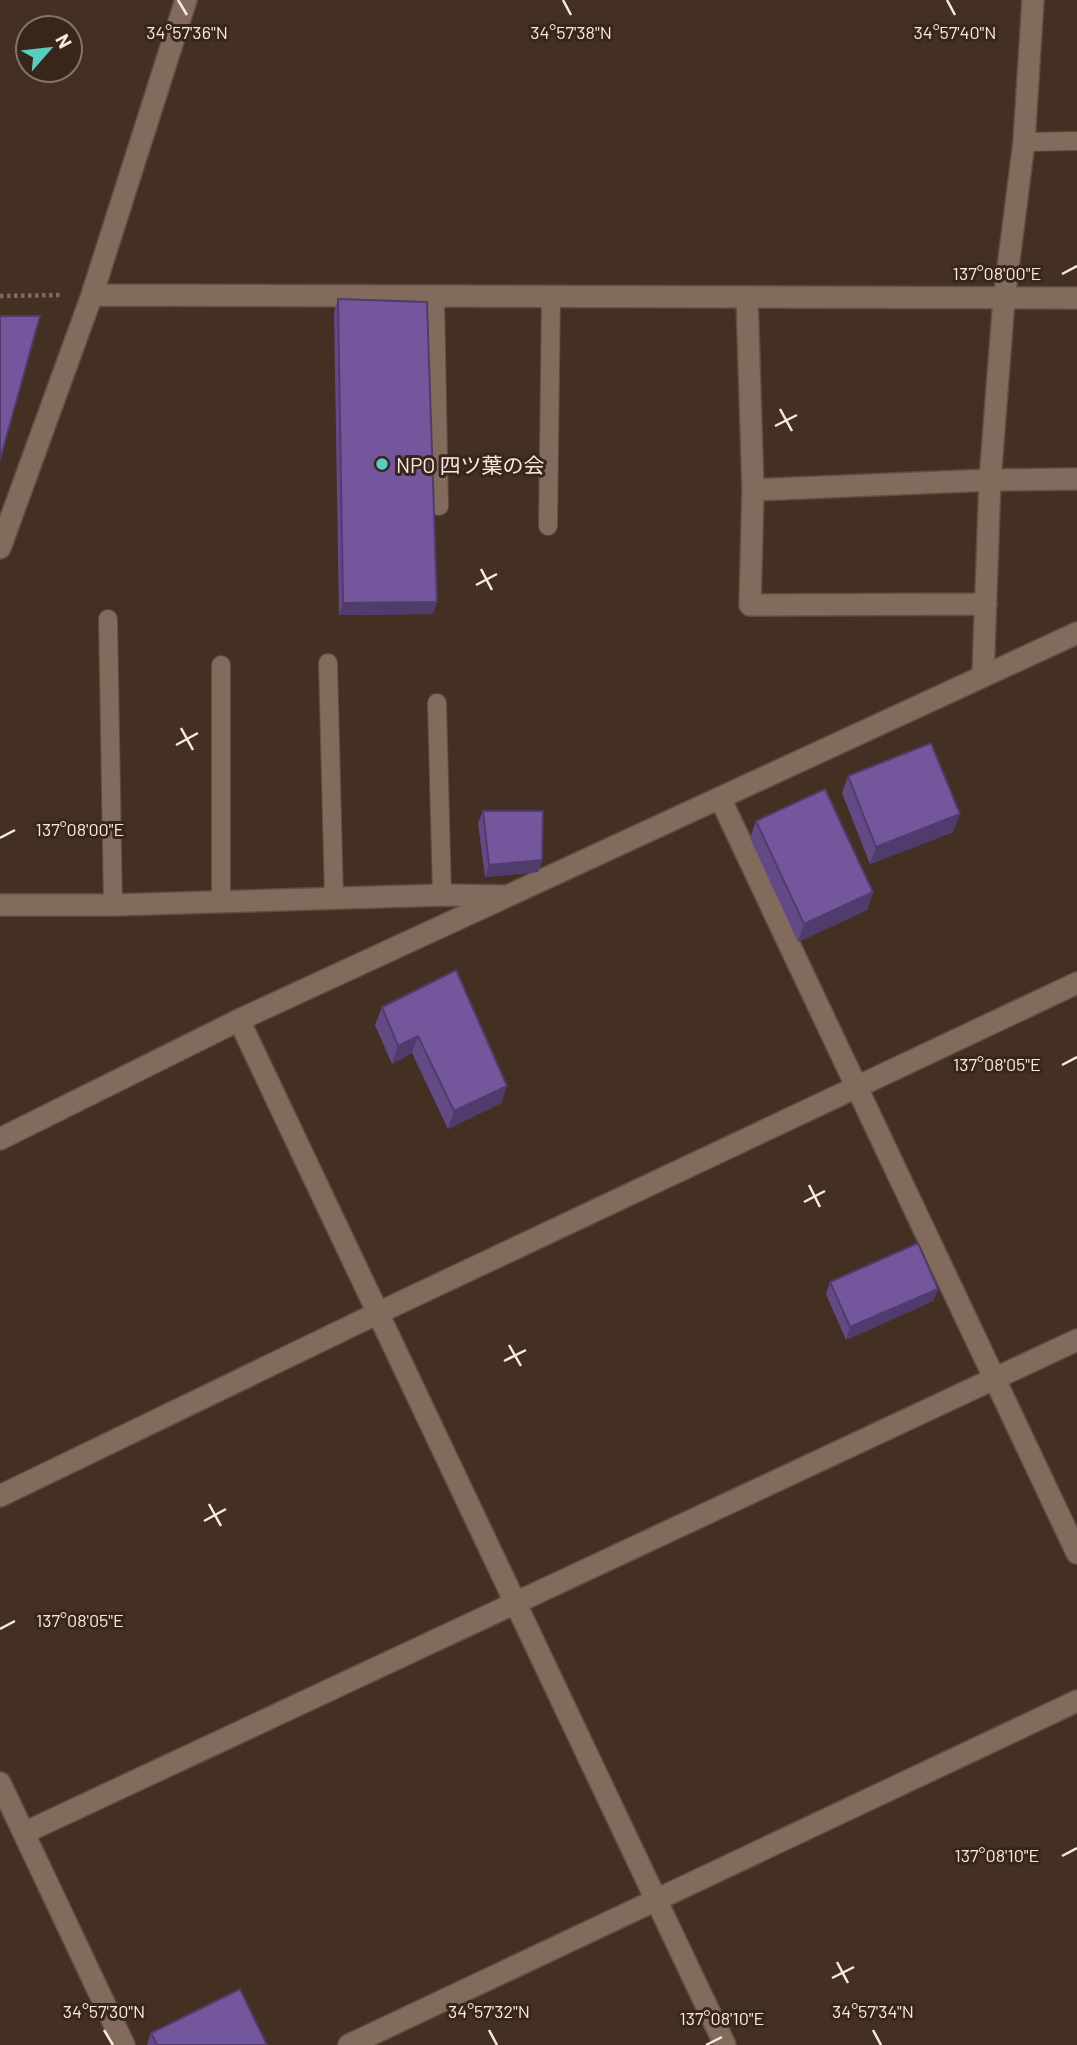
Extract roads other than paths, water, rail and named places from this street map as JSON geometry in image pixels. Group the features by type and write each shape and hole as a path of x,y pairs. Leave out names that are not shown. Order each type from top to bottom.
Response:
{"street":[{"path":"0,548 92,295 186,0"},
{"path":"984,676 990,480 1004,299 1024,142 1033,0"},
{"path":"92,295 1077,298"},
{"path":"747,298 753,490 750,605 986,604"},
{"path":"753,490 1077,479"},
{"path":"0,1139 239,1020 1077,633"},
{"path":"720,798 1077,1553"},
{"path":"0,905 220,903 443,895 509,896"},
{"path":"0,1496 378,1313 1077,983"},
{"path":"239,1020 725,2045"},
{"path":"24,1833 1077,1340"},
{"path":"349,2045 1077,1701"},
{"path":"0,1783 124,2045"}],"lane":[{"path":"1024,142 1077,141"},
{"path":"435,296 439,506"},
{"path":"548,526 551,297"},
{"path":"108,619 113,905"},
{"path":"328,663 334,898"},
{"path":"220,903 221,665"},
{"path":"437,703 443,895"}],"place":[{"name":"NPO 四ツ葉の会","path":"382,464"}]}
